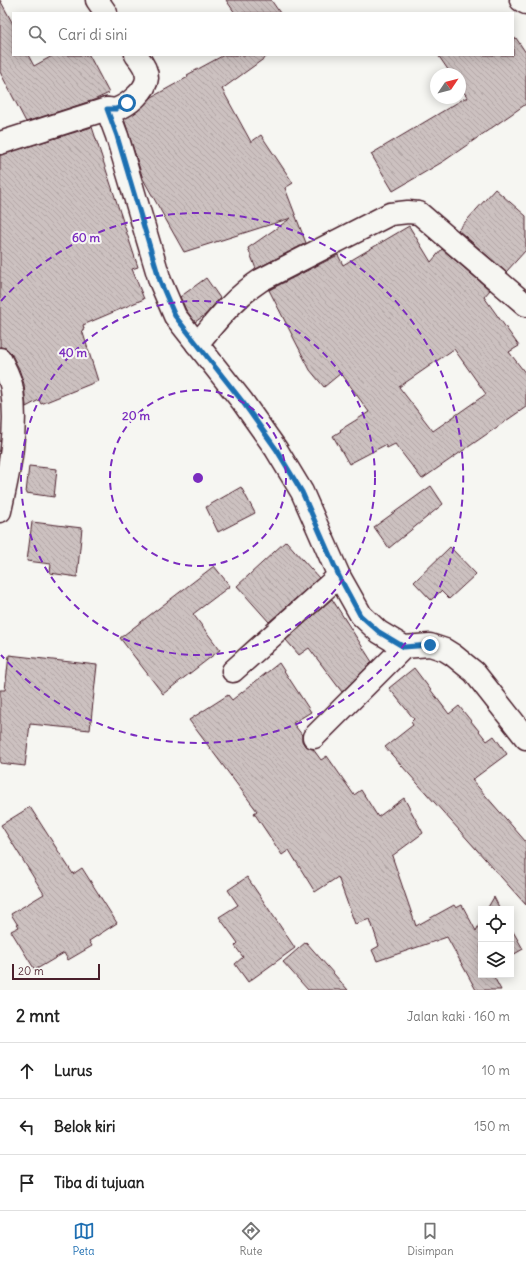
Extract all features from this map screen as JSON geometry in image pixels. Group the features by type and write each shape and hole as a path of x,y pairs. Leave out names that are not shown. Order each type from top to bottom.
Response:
{"street":[{"path":"97,0 105,12"},
{"path":"521,0 526,3"},
{"path":"0,143 107,109 116,109 127,103 142,90 147,78 145,70 137,56"},
{"path":"107,109 117,136 160,281 175,316 242,401 276,449 302,492 339,576 360,615 379,632 404,647 430,645 445,650 453,655 474,672 526,738"},
{"path":"197,344 234,301 247,289 261,280 390,214 408,212 419,213 526,305"},
{"path":"0,359 12,389 14,422 11,461 0,511"},
{"path":"233,671 339,576"},
{"path":"314,737 404,647"}],"building":[{"path":"0,0 12,22 12,56 29,56 34,66 52,56 90,56 109,93 94,100 26,122 0,72"},
{"path":"226,0 271,0 279,12 234,12"},
{"path":"516,38 526,53 526,104 444,161 393,191 371,154 455,104 466,104 466,98 468,98 466,95 466,68 447,68 439,56 514,56 514,39"},
{"path":"222,56 268,56 222,89 251,142 261,135 293,183 285,188 306,243 256,269 248,248 291,218 184,252 143,179 124,119 139,110 152,97 188,77 187,75"},
{"path":"92,127 138,267 132,269 144,299 83,325 84,329 82,330 98,381 41,404 39,400 26,407 24,384 19,369 11,353 6,348 0,347 0,155"},
{"path":"495,189 526,216 526,250 506,272 458,230"},
{"path":"409,226 431,262 442,249 490,290 484,297 519,346 509,352 526,374 526,407 422,479 395,444 387,448 385,445 349,464 333,436 369,412 341,373 324,387 310,370 269,290 338,255 343,265","holes":["454,349 486,394 433,431 399,387"]},
{"path":"206,278 220,298 205,315 195,322 186,310 180,297"},
{"path":"29,466 57,469 54,497 26,493"},
{"path":"431,486 443,504 389,548 374,527"},
{"path":"241,487 255,513 218,532 206,507"},
{"path":"32,522 82,528 77,577 50,573 51,564 27,561"},
{"path":"286,541 319,578 269,622 237,586"},
{"path":"450,547 476,574 449,599 441,591 431,600 414,582"},
{"path":"214,566 230,586 193,614 220,650 163,694 120,638"},
{"path":"332,599 372,662 342,692 309,648 299,655 286,640"},
{"path":"9,655 97,665 90,730 30,724 25,766 0,763 0,690 5,690"},
{"path":"279,663 311,712 293,723 302,735 302,741 305,746 313,749 321,760 327,756 354,795 361,790 378,817 404,798 423,833 392,856 416,926 454,905 456,908 462,905 476,931 478,927 478,978 495,978 501,990 476,990 447,937 377,961 372,950 379,946 370,919 355,924 338,877 315,892 289,850 282,855 254,813 257,811 189,720 228,695 232,700"},
{"path":"414,668 449,714 459,706 487,741 494,736 507,754 472,780 526,842 526,905 385,747 413,725 411,722 414,719 389,688"},
{"path":"30,807 73,874 82,868 117,923 89,941 92,946 68,960 64,953 35,970 11,931 19,927 11,914 44,894 1,825"},
{"path":"247,877 295,948 248,982 235,964 243,957 235,946 238,943 219,917 238,905 228,890"},
{"path":"494,897 498,906 489,906"},
{"path":"514,933 523,949 514,954"},
{"path":"306,942 348,990 308,990 283,962"}],"route":[{"path":"127,103 116,109 107,109 117,136 160,281 175,316 242,401 276,449 302,492 339,576 360,615 379,632 404,647 430,645"}]}
